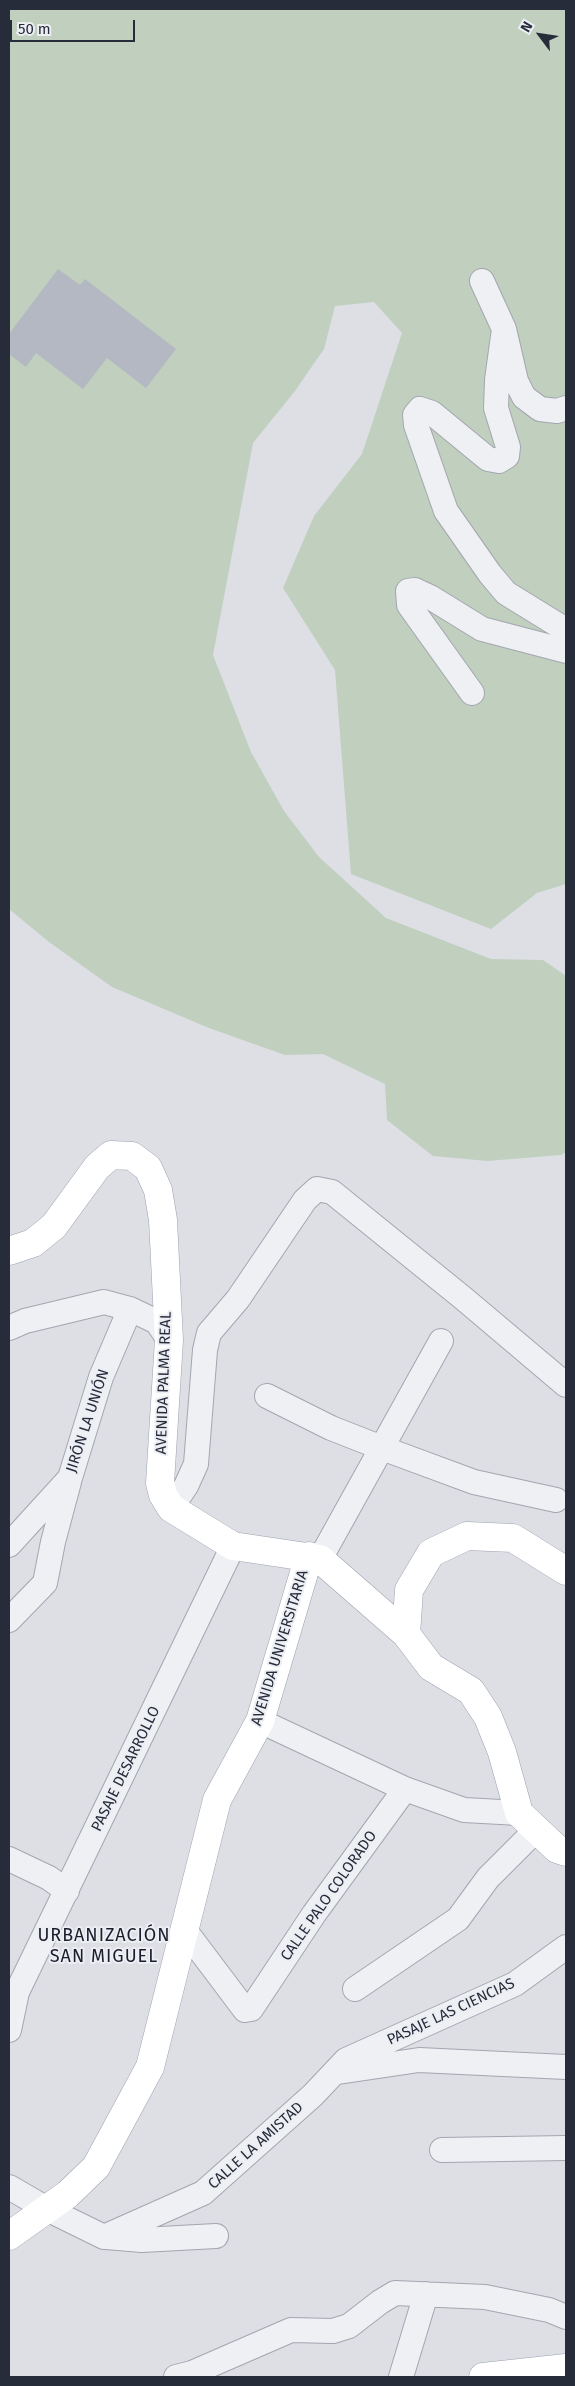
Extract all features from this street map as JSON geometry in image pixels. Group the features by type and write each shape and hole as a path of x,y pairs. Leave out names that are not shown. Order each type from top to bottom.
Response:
{"main road":[{"name":"AVENIDA PALMA REAL","path":"9,1251 33,1243 54,1226 97,1167 111,1155 132,1156 148,1168 158,1190 164,1220 169,1340 160,1483 163,1495 171,1508"},
{"path":"171,1508 233,1546 314,1558 406,1634 431,1667 471,1691 488,1717 528,1821 557,1848 566,1852"},
{"path":"406,1634 408,1590 431,1553 467,1536 513,1538 566,1571"},
{"name":"AVENIDA UNIVERSITARIA","path":"9,2236 68,2194 96,2167 150,2067 217,1800 260,1721 314,1558"},
{"path":"489,2376 566,2368"}],"street":[{"path":"482,281 504,329 516,381 524,398 540,410 557,411 566,408"},
{"path":"504,329 497,380 496,408 508,447 507,456 499,460 488,459 432,412 420,409 415,415 416,425 446,511 490,574 506,593 566,630"},
{"path":"472,693 409,605 408,591 415,590 430,597 482,629 566,650"},
{"path":"171,1508 186,1486 196,1464 205,1350 209,1333 238,1299 304,1200 317,1189 332,1192 463,1298 566,1385"},
{"path":"9,1328 25,1321 104,1302 130,1309 157,1322 169,1340"},
{"name":"JIRÓN LA UNIÓN","path":"9,1545 70,1478 100,1377 130,1309"},
{"path":"314,1558 382,1448 442,1341"},
{"path":"267,1396 331,1428 474,1482 556,1500"},
{"path":"9,1620 45,1583 53,1542 70,1478"},
{"path":"9,1523 52,1498"},
{"name":"PASAJE DESARROLLO","path":"9,2030 13,1991 67,1891 233,1546"},
{"path":"260,1721 405,1789 464,1810 528,1821 458,1919 355,1989"},
{"name":"CALLE PALO COLORADO","path":"184,1929 245,2010 251,2010 314,1914 405,1789"},
{"path":"9,1859 49,1878 67,1891"},
{"name":"PASAJE LAS CIENCIAS","path":"334,2073 346,2060 515,1984 566,1947"},
{"path":"334,2073 419,2060 566,2067"},
{"name":"CALLE LA AMISTAD","path":"104,2237 203,2193 313,2095 334,2073"},
{"path":"442,2150 566,2148"},
{"path":"9,2187 47,2209 104,2237 142,2240 216,2236"},
{"path":"176,2377 192,2373 291,2330 332,2331 349,2326 395,2293 485,2297 549,2310 566,2317"},
{"path":"401,2377 426,2294"}],"green space":[{"path":"9,9 566,9 566,884 537,893 491,929 351,874 335,670 283,588 314,516 362,454 402,333 374,302 335,306 324,349 295,391 253,443 213,655 251,752 284,811 319,857 386,918 491,959 543,960 566,976 566,1152 561,1155 487,1161 433,1156 387,1120 385,1084 323,1054 285,1055 209,1028 112,987 49,942 9,909"}],"building":[{"path":"58,269 80,285 85,279 176,349 146,388 107,358 83,389 36,353 26,367 9,354 9,334"}],"district":[{"name":"URBANIZACIÓN SAN MIGUEL","path":"104,1946"}]}
